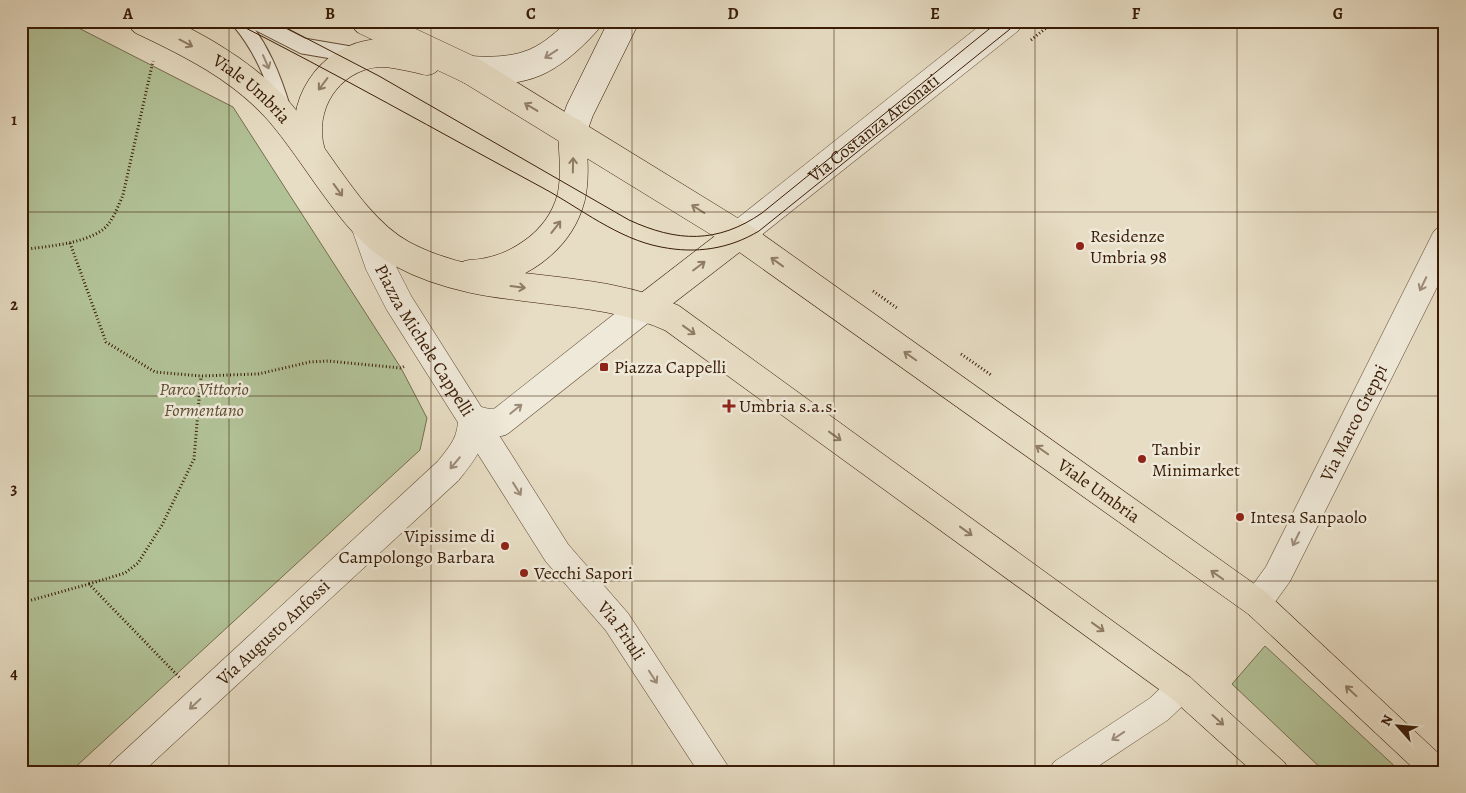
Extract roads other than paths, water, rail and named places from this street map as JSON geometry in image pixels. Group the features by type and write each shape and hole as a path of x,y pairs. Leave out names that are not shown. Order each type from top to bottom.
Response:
{"main road":[{"name":"Viale Umbria","path":"142,21 214,58 260,92 286,121"},
{"path":"366,21 470,70 739,235"},
{"path":"311,152 307,133 312,103 320,88 338,68 362,56 376,53 398,54 470,70"},
{"name":"Piazza Michele Cappelli","path":"286,121 366,227 403,254 436,269 484,283 578,294 647,306 739,235"},
{"path":"436,269 462,274 487,273 516,264 541,246 561,221 571,197 572,132"},
{"name":"Viale Umbria","path":"739,235 1257,603 1438,772"},
{"path":"647,306 672,318 1182,688 1274,772"}],"street":[{"path":"470,70 512,71 529,66 563,46 587,21"},
{"path":"572,132 580,110 624,21"},
{"name":"Via Costanza Arconati","path":"739,235 1008,21"},
{"name":"Piazza Michele Cappelli","path":"366,227 379,264 399,303 472,419 488,423 500,422 647,306"},
{"name":"Via Marco Greppi","path":"1257,603 1278,574 1445,240"},
{"name":"Via Augusto Anfossi","path":"122,772 448,471 466,450 472,431 472,419"},
{"name":"Via Friuli","path":"472,419 557,553 617,622 715,772"},
{"path":"1064,772 1159,709 1182,688"}],"lane":[{"name":"Viale Umbria","path":"240,21 261,51 274,81 286,121"},
{"path":"254,21 302,46 362,56"}],"tram line":[{"path":"232,21 349,82 543,188 615,230 645,243 687,250 724,246 759,231 1020,21"},
{"path":"273,21 379,76 629,220 664,233 680,236 713,235 745,223 762,213 999,21"}],"place":[{"name":"Residenze Umbria 98","path":"1080,246"},
{"name":"Piazza Cappelli","path":"604,367"},
{"name":"Umbria s.a.s.","path":"729,406"},
{"name":"Tanbir Minimarket","path":"1142,459"},
{"name":"Intesa Sanpaolo","path":"1240,517"},
{"name":"Vipissime di Campolongo Barbara","path":"505,546"},
{"name":"Vecchi Sapori","path":"524,573"}],"park label":[{"name":"Parco Vittorio Formentano","path":"204,399"}]}
